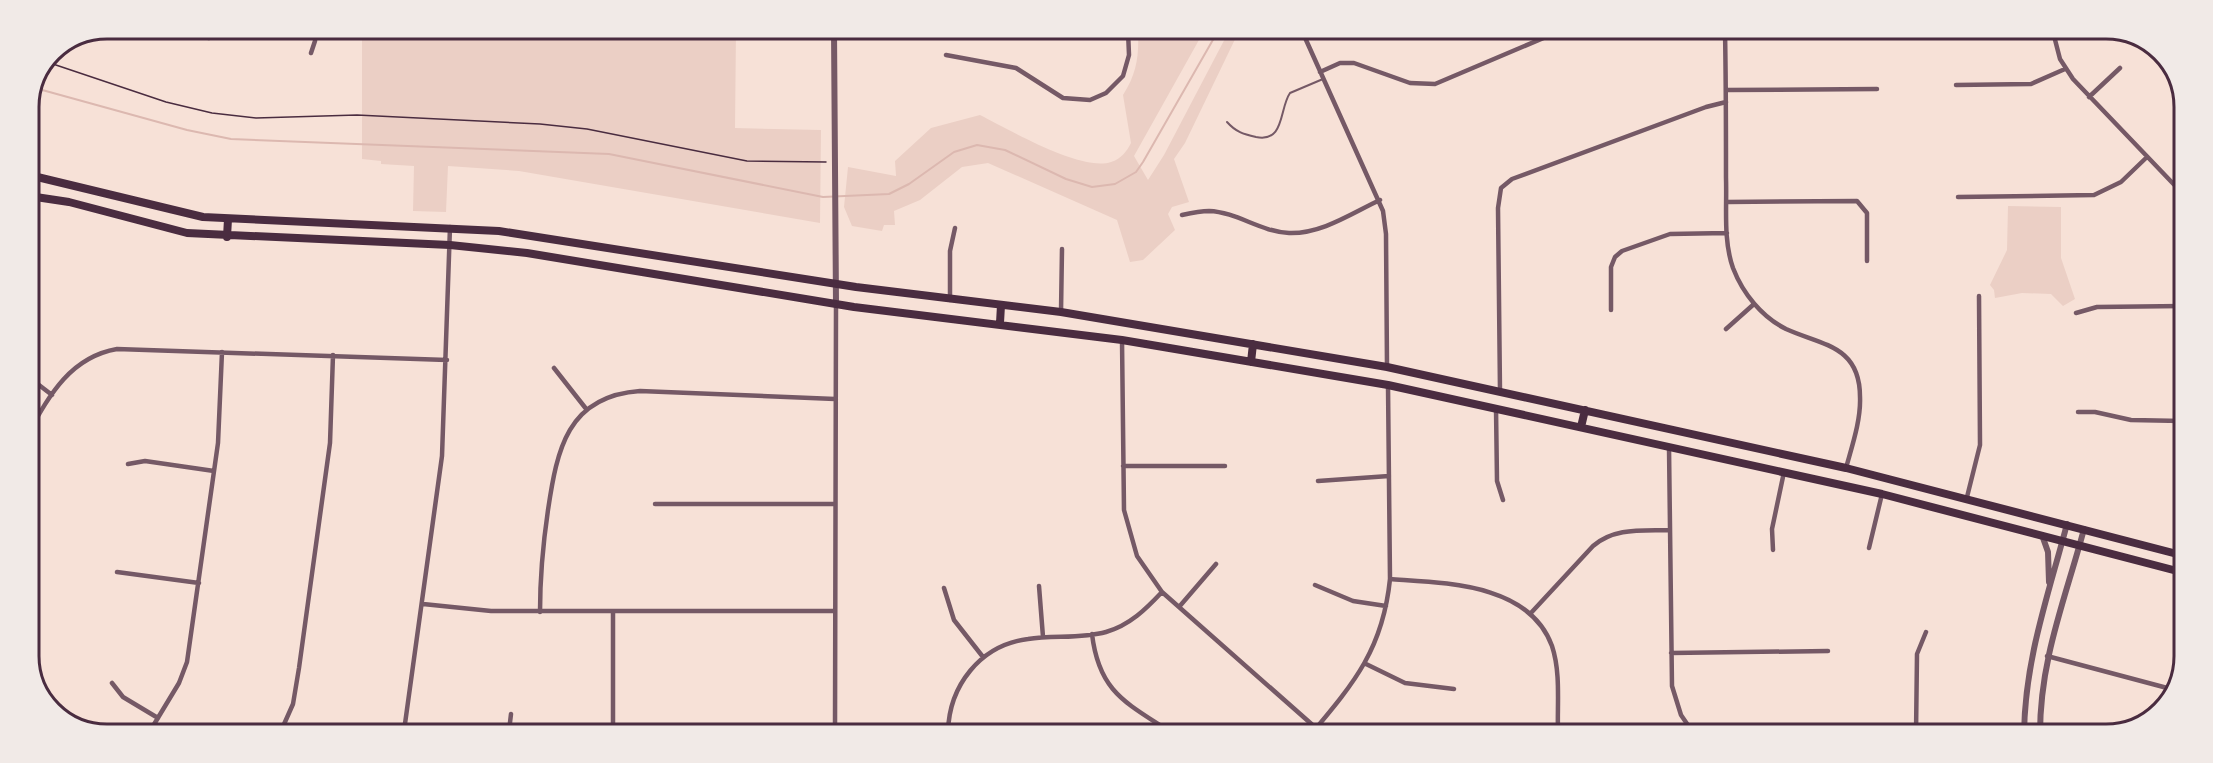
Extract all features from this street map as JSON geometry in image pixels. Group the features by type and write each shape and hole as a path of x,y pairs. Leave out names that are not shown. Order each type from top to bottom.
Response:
{"main road":[{"path":"39,178 176,213 228,219 450,227 545,237 834,284 1061,312 1387,367 1846,468 1967,497 2174,553"},
{"path":"39,198 69,202 172,231 227,237 450,245 539,255 836,304 1122,340 1388,384 1882,494 2174,570"},
{"path":"227,237 228,219"},
{"path":"1000,323 1001,305"},
{"path":"1251,362 1253,344"},
{"path":"1581,427 1585,410"}],"street":[{"path":"311,53 315,39"},
{"path":"834,39 835,724"},
{"path":"946,55 1016,68 1063,98 1090,100 1106,93 1123,76 1129,55 1128,39"},
{"path":"1306,39 1380,200 1386,234 1387,367"},
{"path":"1320,72 1340,63 1354,63 1410,83 1435,84 1541,39"},
{"path":"1725,39 1727,233 1732,266 1754,304 1787,329 1835,348 1855,372 1860,387 1860,404 1846,468"},
{"path":"2054,39 2065,69 2089,97 2174,183"},
{"path":"2089,97 2120,68"},
{"path":"1956,85 2037,84 2065,69"},
{"path":"1726,90 1877,89"},
{"path":"1500,391 1498,208 1501,188 1512,179 1706,106 1726,102"},
{"path":"1958,197 2094,195 2121,182 2147,157"},
{"path":"1182,215 1202,211 1218,212 1278,232 1300,233 1324,227 1380,200"},
{"path":"1727,202 1857,201 1867,213 1867,261"},
{"path":"405,724 442,456 450,227"},
{"path":"950,300 950,251 955,228"},
{"path":"1611,310 1611,267 1615,257 1622,251 1670,234 1727,233"},
{"path":"1061,312 1062,249"},
{"path":"1967,497 1980,438 1979,296"},
{"path":"1726,329 1754,304"},
{"path":"2076,312 2097,307 2174,306"},
{"path":"1122,340 1124,510 1128,530 1144,567 1162,592 1311,724"},
{"path":"39,416 74,366 90,356 126,348 447,360"},
{"path":"154,724 179,683 188,662 219,436 222,352"},
{"path":"284,724 293,704 303,645 330,443 333,355"},
{"path":"554,368 586,410"},
{"path":"1319,724 1366,664 1386,606 1390,579 1388,384"},
{"path":"39,385 52,395"},
{"path":"540,612 540,569 557,455 568,431 586,410 617,395 640,391 834,399"},
{"path":"1496,408 1497,481 1503,500"},
{"path":"2078,412 2095,412 2131,420 2174,421"},
{"path":"1669,447 1671,653 1674,696 1681,716 1687,724"},
{"path":"128,464 145,461 214,471"},
{"path":"1123,466 1225,466"},
{"path":"1773,550 1772,529 1784,472"},
{"path":"1318,481 1389,476"},
{"path":"1869,548 1882,494"},
{"path":"655,504 834,504"},
{"path":"2024,724 2026,683 2067,524"},
{"path":"2040,724 2041,689 2047,656 2084,529"},
{"path":"1530,614 1593,546 1605,537 1626,531 1670,530"},
{"path":"2042,535 2048,552 2049,592"},
{"path":"1179,607 1216,564"},
{"path":"117,572 199,583"},
{"path":"1390,579 1434,583 1492,594 1509,599 1530,614 1548,637 1555,658 1558,724"},
{"path":"1315,585 1353,601 1386,606"},
{"path":"1039,586 1043,637"},
{"path":"944,588 954,620 983,657"},
{"path":"949,724 951,707 959,685 983,657 1008,644 1043,637 1107,632 1134,619 1162,592"},
{"path":"423,604 477,611 835,611"},
{"path":"613,611 613,724"},
{"path":"1916,724 1917,654 1926,632"},
{"path":"1092,634 1097,663 1109,687 1124,701 1158,724"},
{"path":"1671,653 1828,651"},
{"path":"2047,656 2166,688"},
{"path":"1366,664 1405,683 1454,689"},
{"path":"112,682 123,697 158,718"},
{"path":"510,724 511,714"}],"lane":[{"path":"1227,122 1238,132 1260,138 1269,137 1281,124 1290,93 1323,80"}],"path":[{"path":"55,65 166,102 212,113 256,118 357,115 540,124 596,131 747,161 822,162"}],"shaded area":[{"path":"362,39 736,39 735,128 821,130 820,223 519,171 448,166 446,212 413,211 414,166 381,164 381,161 362,159"},
{"path":"1138,39 1200,39 1134,156 1148,180 1164,155 1225,39 1235,39 1185,143 1174,159 1189,202 1172,207 1168,214 1175,230 1143,260 1130,262 1117,220 988,163 962,167 920,200 894,211 895,225 884,225 882,231 852,226 844,207 848,167 896,176 895,161 931,128 980,115 1045,148 1082,161 1098,163 1118,159 1131,143 1123,95 1136,64"},
{"path":"2008,206 2061,207 2061,258 2075,299 2063,306 2051,294 2022,293 1995,298 1994,290 1990,285 2007,250"}],"waterway":[{"path":"41,90 187,130 231,139 609,154 823,197 889,194 909,184 954,152 977,145 1005,150 1066,179 1092,187 1115,184 1136,172 1213,39"}]}
